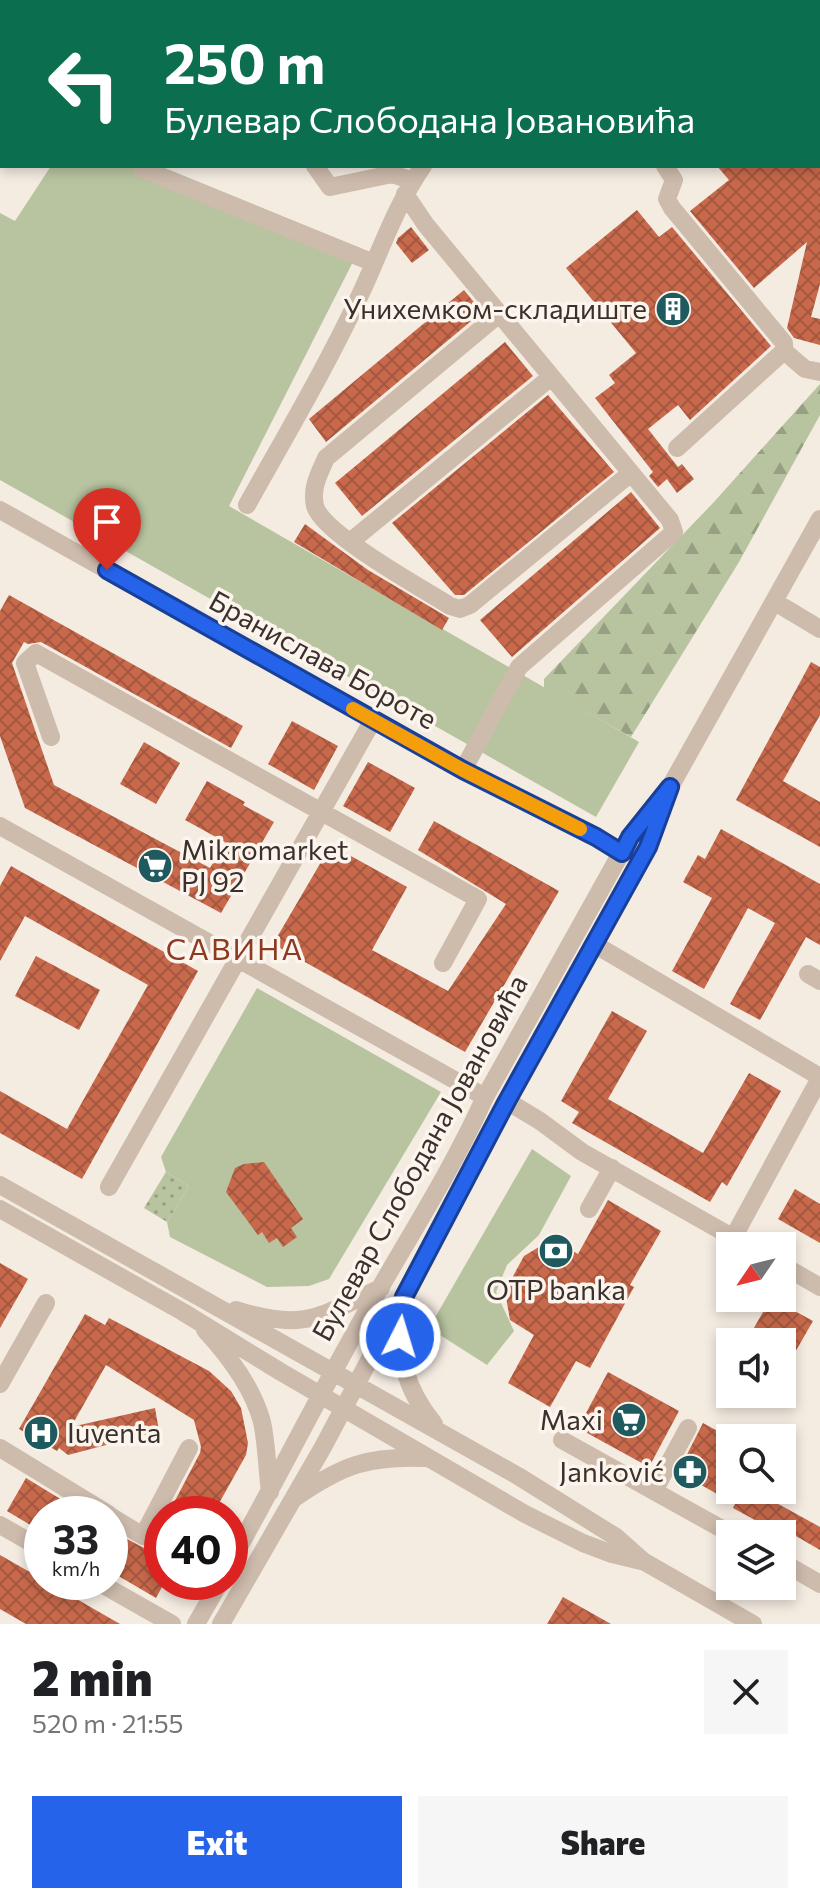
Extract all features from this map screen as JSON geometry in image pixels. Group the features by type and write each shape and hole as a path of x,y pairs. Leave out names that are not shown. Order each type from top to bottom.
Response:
{"street":[{"path":"316,168 330,187 392,174 414,180"},
{"path":"666,168 674,180 667,199 672,208 784,343 784,351 677,448"},
{"path":"142,169 374,263"},
{"path":"247,505 318,379 414,180"},
{"path":"414,180 426,225 670,520 674,532 519,667 463,770"},
{"path":"499,314 326,458 313,488 315,508 326,524 450,606 460,609 470,605 631,473"},
{"path":"784,351 805,369 820,372"},
{"path":"350,542 551,377"},
{"name":"Бранислава Бороте","path":"0,510 463,770 622,853"},
{"name":"Булевар Слободана Јовановића","path":"248,1531 630,837 670,787 820,519"},
{"path":"775,602 820,629"},
{"path":"51,737 25,663 36,653 478,899 443,963"},
{"path":"109,1187 373,720"},
{"name":"Булевар Слободана Јовановића","path":"221,1624 344,1407 507,1101 648,847 670,787"},
{"path":"0,826 485,1097"},
{"path":"594,944 820,1078 746,1232"},
{"path":"507,1101 582,1152 724,1232"},
{"path":"589,1209 612,1168"},
{"path":"0,1185 441,1433 583,1516 616,1537 643,1561 753,1624"},
{"path":"0,1209 192,1317 525,1514 583,1543 643,1561"},
{"path":"796,1273 820,1287"},
{"path":"203,1299 249,1314 302,1322 381,1288"},
{"path":"404,1297 400,1337 406,1376 420,1406 441,1433"},
{"path":"0,1384 46,1303"},
{"path":"192,1317 234,1366 252,1396 263,1428 270,1492"},
{"path":"654,1491 688,1428"},
{"path":"562,1440 716,1526"},
{"path":"0,1448 78,1496"},
{"path":"128,1527 143,1536 189,1448"},
{"path":"290,1501 321,1479 346,1467 381,1458 429,1459"},
{"path":"0,1525 24,1539"},
{"path":"796,1570 820,1584"},
{"path":"128,1599 172,1624"},
{"path":"196,1624 210,1600"}],"green space":[{"path":"50,168 165,168 360,248 229,506 639,742 596,817 0,480 0,213 15,221"},
{"path":"820,384 820,415 739,562 631,737 544,688 544,679 713,503"},
{"path":"257,988 441,1092 329,1279 309,1286 267,1287 170,1237 167,1222 189,1186 166,1172 161,1157"},
{"path":"532,1149 571,1176 539,1235 507,1265 496,1292 514,1331 487,1365 429,1328"},
{"path":"166,1172 189,1186 167,1222 144,1208"}],"building":[{"path":"719,168 820,168 820,284 811,317 820,319 820,345 794,338 787,328 807,242 754,288 690,211 729,180"},
{"name":"Унихемком-складиште","path":"637,210 659,237 672,227 771,346 690,420 678,405 648,429 678,467 682,464 694,479 677,493 667,479 658,487 649,476 653,472 595,398 615,383 609,375 636,353 566,268"},
{"path":"411,227 429,250 412,263 396,243"},
{"path":"464,290 482,312 326,442 309,419"},
{"path":"505,342 533,376 362,516 335,483"},
{"path":"548,395 614,472 464,595 455,595 392,523"},
{"path":"631,492 660,528 512,657 480,620"},
{"path":"305,524 368,570 449,618 442,630 294,542"},
{"path":"9,595 243,726 231,748 41,642 24,642 12,663 54,785 210,868 225,842 185,820 207,781 274,822 221,913 25,808 0,736 0,611"},
{"path":"811,662 820,667 820,715 783,781 820,802 820,847 736,800"},
{"path":"292,721 338,746 314,790 268,764"},
{"path":"144,742 180,763 156,804 120,784"},
{"path":"368,762 415,788 390,832 343,806"},
{"path":"434,821 559,891 465,1052 273,944 331,845 407,887 372,950 448,991 506,904 418,850"},
{"path":"721,829 820,884 820,945 806,937 760,1020 730,1004 775,923 748,908 704,989 672,971 712,898 683,882 698,855 705,859"},
{"path":"11,866 198,971 82,1179 0,1133 0,1091 67,1129 148,985 25,916 0,961 0,886"},
{"path":"36,956 100,990 79,1030 15,996"},
{"path":"612,1011 647,1031 608,1099 703,1153 749,1073 781,1091 727,1186 722,1182 710,1202 572,1123 579,1112 561,1101"},
{"path":"264,1162 303,1219 291,1228 297,1237 283,1247 277,1238 269,1243 262,1232 258,1235 226,1192 235,1168"},
{"path":"795,1189 820,1204 820,1243 778,1219"},
{"path":"608,1200 661,1231 630,1285 634,1287 590,1368 576,1361 550,1407 508,1383 534,1335 510,1320 505,1291 524,1256 539,1247 554,1240 578,1254"},
{"path":"0,1263 28,1279 0,1328"},
{"path":"763,1312 796,1312 813,1321 796,1351 796,1328 754,1328"},
{"path":"85,1314 105,1325 109,1318 209,1371 231,1391 241,1408 248,1443 246,1455 223,1496 177,1496 200,1453 194,1420 106,1365 71,1427 155,1408 159,1431 68,1455 19,1429"},
{"name":"Maxi","path":"608,1372 679,1411 649,1467 578,1428"},
{"path":"703,1423 716,1430 716,1493 678,1472"},
{"path":"26,1478 56,1496 24,1496 24,1521 7,1511"},
{"path":"735,1504 778,1504 820,1527 820,1550 796,1536 796,1520 755,1520 733,1508"},
{"path":"128,1540 144,1548 144,1591 128,1582"},
{"path":"0,1555 24,1569 24,1600 78,1600 120,1624 26,1624 0,1609"},
{"path":"563,1597 611,1624 547,1624"}],"slow traffic":[{"path":"353,709 463,770 580,829"}],"place":[{"name":"Унихемком-складиште","path":"673,309"},
{"name":"Mikromarket PJ 92","path":"155,866"},
{"name":"OTP banka","path":"556,1251"},
{"name":"Maxi","path":"629,1420"},
{"name":"Iuventa","path":"41,1433"},
{"name":"Janković","path":"690,1472"}],"district":[{"name":"САВИНА","path":"235,950"}],"route":[{"path":"107,570 463,770 622,853 630,837 670,787 648,847 507,1101 404,1297 400,1337"}]}
